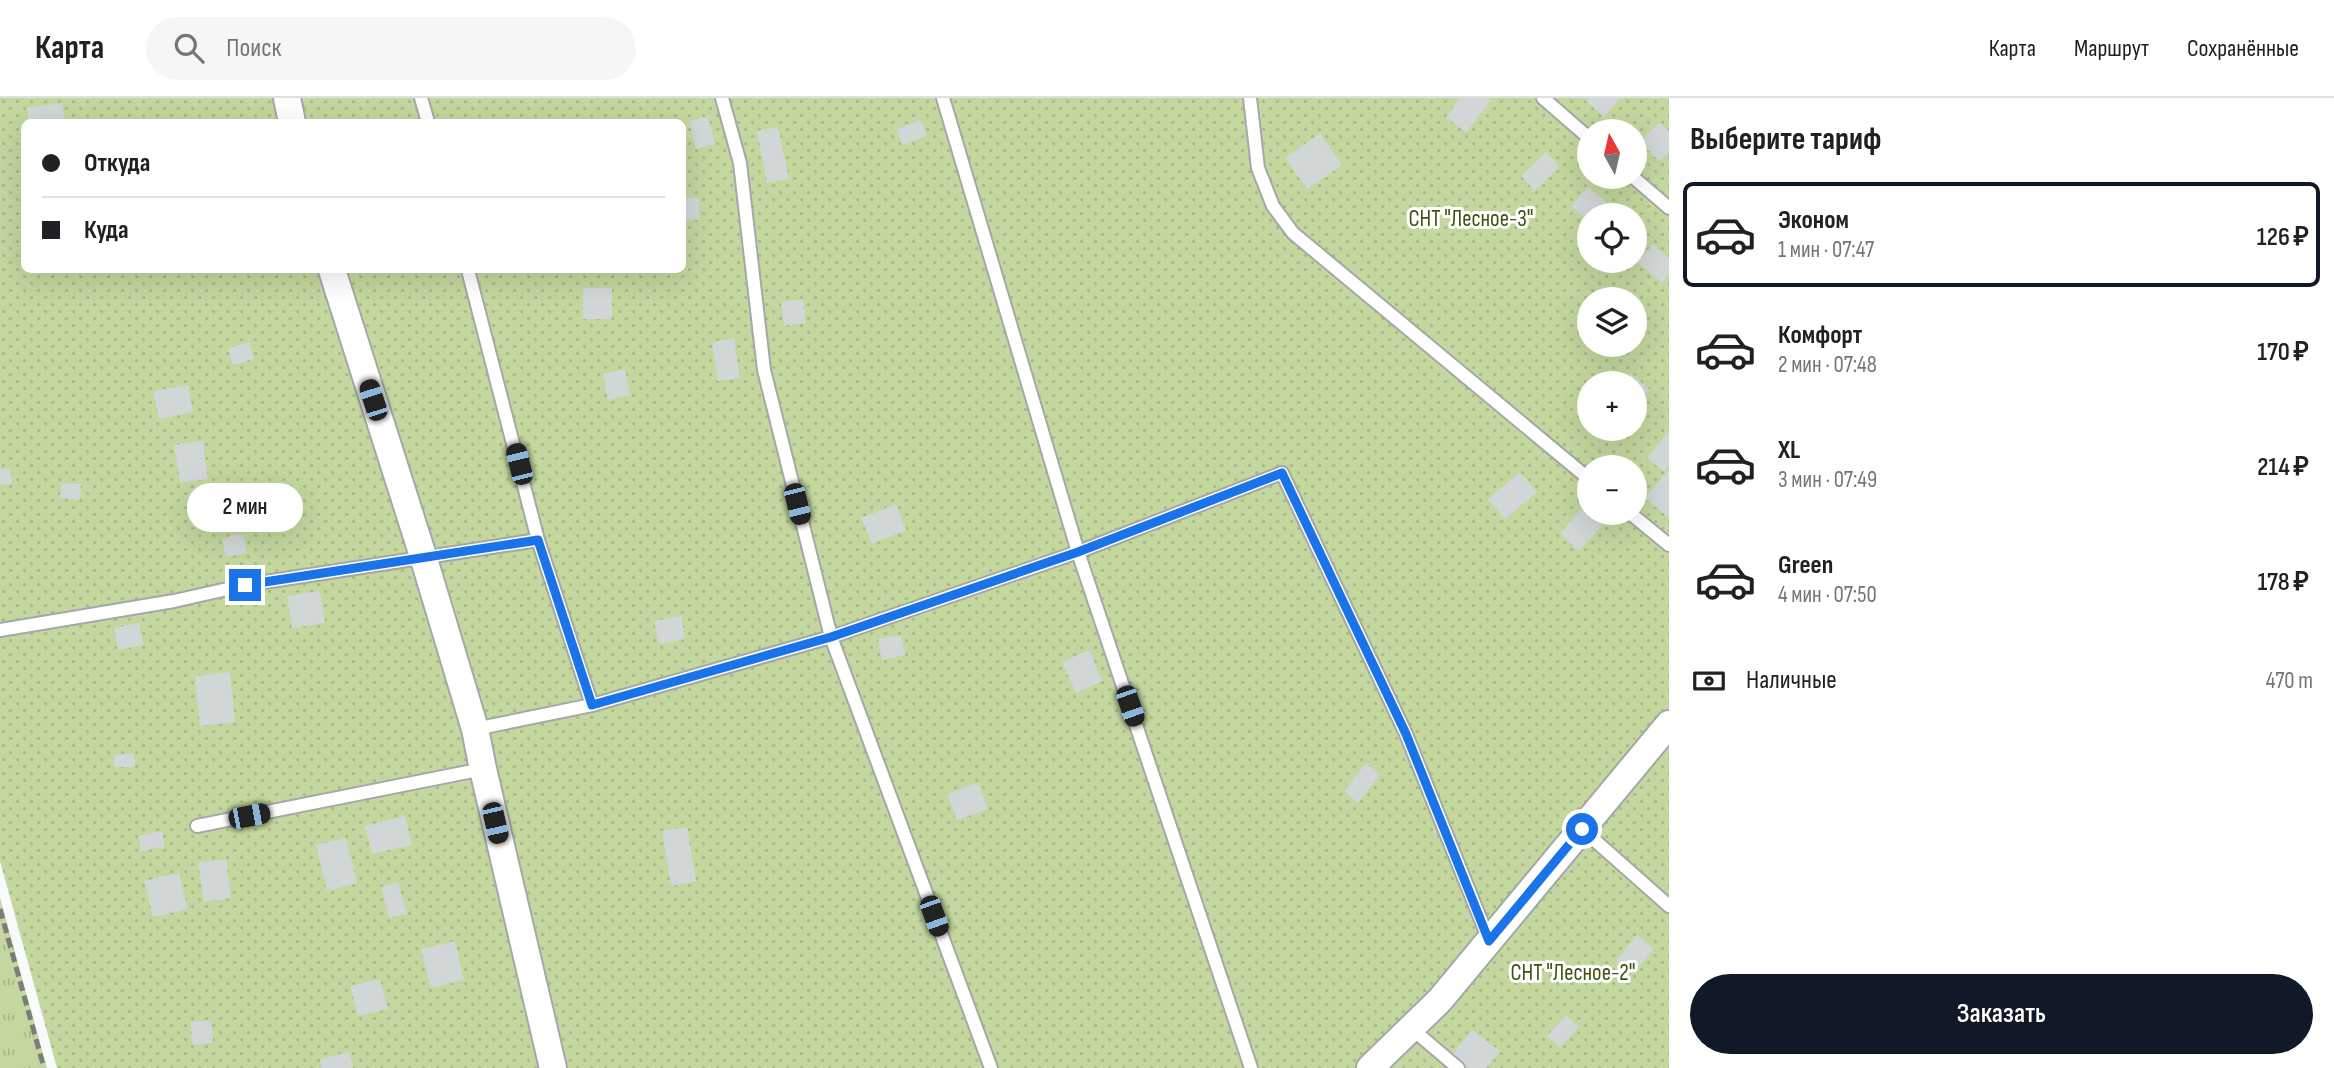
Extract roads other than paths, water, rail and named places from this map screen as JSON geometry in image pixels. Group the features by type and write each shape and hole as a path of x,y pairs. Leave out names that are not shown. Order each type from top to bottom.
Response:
{"street":[{"path":"287,98 291,119"},
{"path":"333,273 475,729 553,1068"},
{"path":"1370,1068 1440,1000 1669,724"}],"lane":[{"path":"421,98 427,119"},
{"path":"722,98 740,163 764,370 831,637 991,1068"},
{"path":"943,98 1078,552 1251,1068"},
{"path":"1250,98 1258,168 1273,205 1293,233 1577,469"},
{"path":"1543,98 1577,128"},
{"path":"1647,189 1669,208"},
{"path":"469,273 538,540 592,705"},
{"path":"475,729 592,705 831,637 1078,552 1282,473 1406,734 1489,941"},
{"path":"1645,525 1669,545"},
{"path":"0,630 174,601 245,585 538,540"},
{"path":"197,826 483,769"},
{"path":"1582,829 1669,906"},
{"path":"1411,1028 1458,1068"}],"railway":[{"path":"0,909 44,1068"}],"park label":[{"name":"СНТ \"Лесное-3\"","path":"1471,218"},
{"name":"СНТ \"Лесное-2\"","path":"1573,972"}]}
